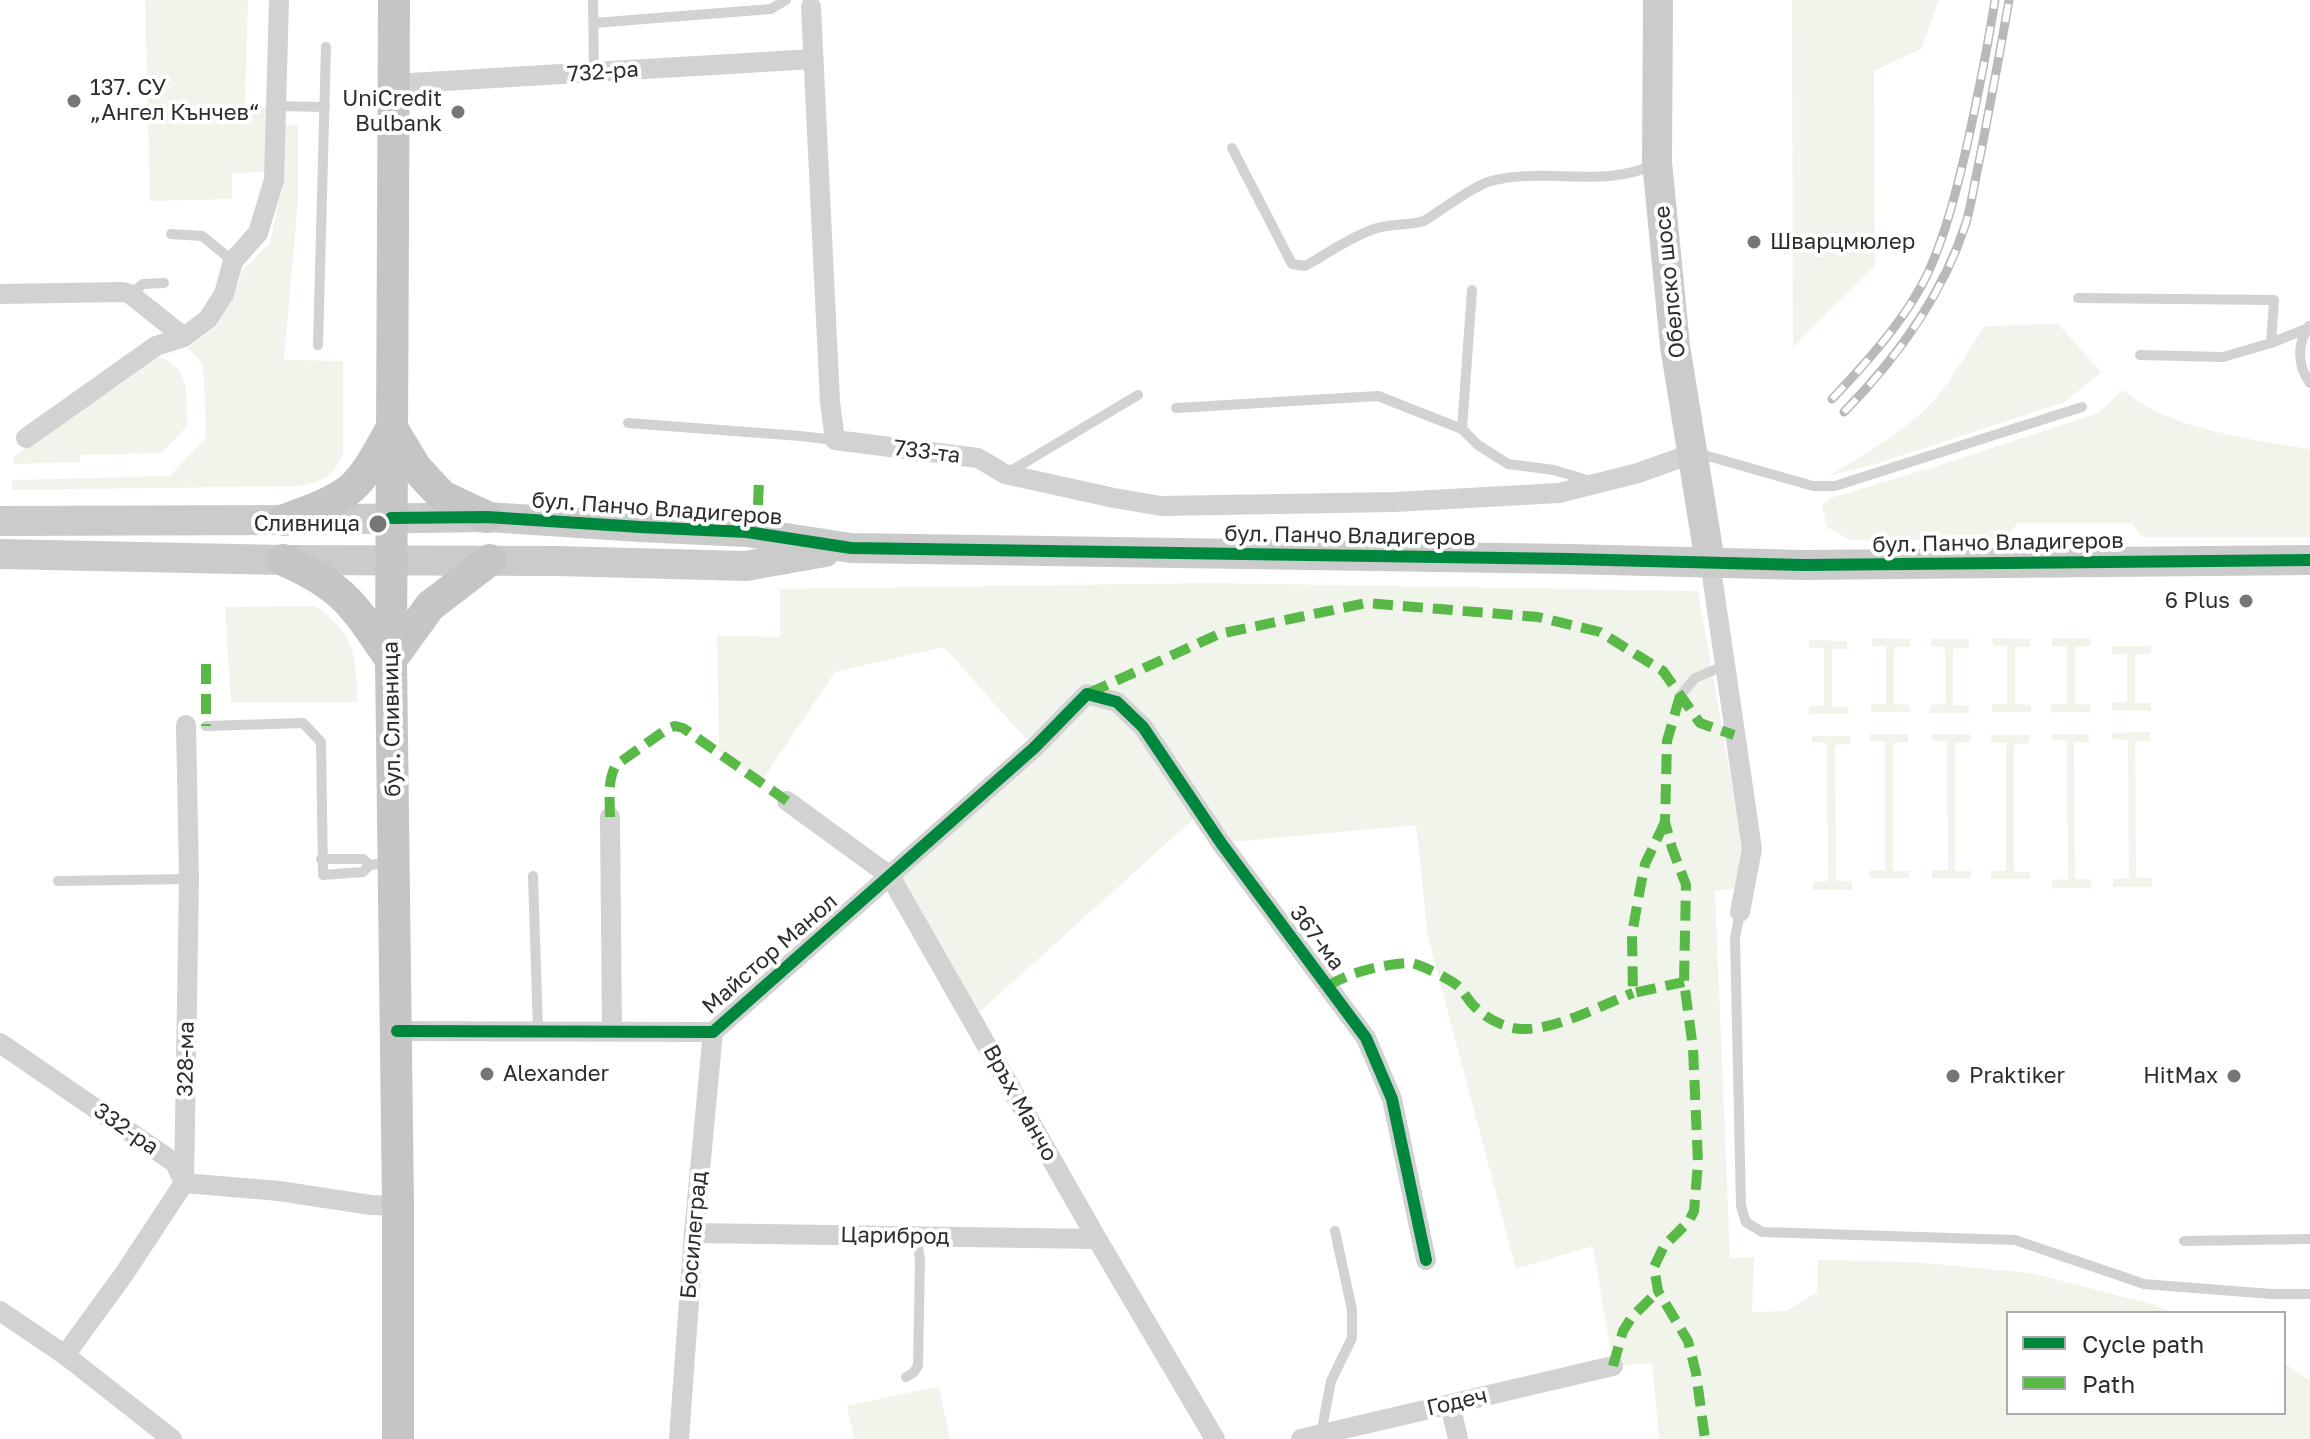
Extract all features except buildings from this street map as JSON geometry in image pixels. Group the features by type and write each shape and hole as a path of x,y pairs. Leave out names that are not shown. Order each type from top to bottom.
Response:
{"main road":[{"name":"бул. Сливница","path":"394,0 391,660 382,864 397,1031 398,1439"},
{"path":"284,520 329,502 348,490 367,470 392,428 416,468 442,496 487,517"},
{"path":"283,560 314,573 339,591 391,660 430,606 490,560"}],"street":[{"path":"26,438 156,346 184,337 208,319 224,294 233,261 258,233 274,180 279,0"},
{"name":"Обелско шосе","path":"1658,0 1657,162 1675,346 1710,562"},
{"path":"811,7 830,402 835,440"},
{"name":"732-ра","path":"394,84 813,59"},
{"path":"0,294 123,292 130,294 184,337"},
{"name":"733-та","path":"835,440 978,458 1005,474 1161,506 1440,500 1559,493 1638,473 1694,453"},
{"name":"бул. Панчо Владигеров","path":"0,521 487,517 747,532 851,548 1803,565 2310,560"},
{"name":"бул. Панчо Владигеров","path":"0,554 746,566 851,548"},
{"path":"1710,562 1752,849 1740,912"},
{"name":"Майстор Манол","path":"397,1031 713,1032 1034,748 1087,694"},
{"name":"367-ма","path":"1087,694 1117,702 1143,727 1221,843 1366,1038 1392,1099 1426,1260"},
{"name":"328-ма","path":"184,1183 189,879 196,725"},
{"name":"Връх Манчо","path":"787,801 890,876 1215,1439"},
{"path":"610,817 612,1031"},
{"name":"Босилеград","path":"679,1439 713,1032"},
{"name":"332-ра","path":"0,1043 175,1163 184,1183"},
{"path":"65,1355 124,1274 184,1183 398,1206"},
{"name":"Цариброд","path":"694,1233 1097,1239"},
{"path":"0,1311 65,1355 172,1439"},
{"name":"Годеч","path":"1311,1437 1613,1366"},
{"path":"1450,1404 1458,1439"}],"lane":[{"path":"593,0 594,73"},
{"path":"594,23 771,9 786,0"},
{"path":"318,345 326,47"},
{"path":"276,106 325,107"},
{"path":"1232,148 1292,264 1299,266 1305,266 1372,229 1424,221 1485,183 1542,176 1622,175 1643,170 1657,162"},
{"path":"171,234 202,236 233,261"},
{"path":"130,294 143,284 164,283"},
{"path":"1462,429 1472,290"},
{"path":"2078,298 2274,300 2271,343"},
{"path":"2140,355 2223,357 2271,343 2308,327"},
{"path":"2308,327 2298,352 2310,383"},
{"path":"1005,474 1138,395"},
{"path":"1176,408 1378,396 1462,429 1478,445 1508,464 1554,470 1598,484"},
{"path":"1694,453 1813,486 1835,486 2082,407"},
{"path":"628,423 835,440"},
{"path":"1680,696 1695,678 1726,665"},
{"path":"196,725 303,723 321,742 323,875 363,872 382,864"},
{"path":"533,876 538,1031"},
{"path":"58,881 189,879"},
{"path":"1740,912 1735,938 1741,1206 1746,1222 1762,1232 2015,1240 2144,1284 2310,1294"},
{"path":"1311,1437 1331,1381 1352,1338 1352,1310 1335,1231"},
{"path":"906,1377 918,1366 920,1260 916,1236"},
{"path":"2184,1241 2310,1239"}],"shaded area":[{"path":"145,0 248,0 245,106 268,107 265,172 232,173 232,199 150,201"},
{"path":"1792,0 1939,0 1921,49 1874,71 1875,266 1793,347"},
{"path":"285,125 298,125 298,200 284,360 343,361 343,455 335,468 321,480 301,486 12,490 12,480 170,476 206,437 204,375 201,362 188,348 215,328 233,299 242,271 270,243 283,181"},
{"path":"2058,324 2101,372 2065,402 1829,476 1916,418 1946,385 1985,326"},
{"path":"158,357 169,361 182,375 187,405 187,426 162,453 80,455 80,462 14,464 13,457 111,386 114,389"},
{"path":"2123,390 2142,404 2187,424 2310,449 2310,537 2142,537 2132,523 2017,523 2007,539 1850,540 1827,527 1822,505 1831,498 2098,413"},
{"path":"1210,583 1698,591 1750,886 1715,891 1730,1258 1754,1257 1752,1312 1786,1311 1817,1292 1818,1260 1914,1262 2031,1273 2168,1311 2006,1311 2006,1415 2286,1415 2286,1364 2310,1381 2310,1439 1659,1439 1652,1363 1613,1366 1593,1246 1516,1269 1428,937 1416,825 1221,843 1200,813 973,1018 890,876 1034,748 944,647 835,672 761,782 719,751 717,636 780,637 780,589"},
{"path":"315,606 338,626 351,647 357,702 231,702 225,607"},
{"path":"1872,638 1910,639 1910,647 1894,647 1894,704 1910,705 1910,712 1871,712 1871,704 1886,704 1886,646 1872,646"},
{"path":"1992,638 2030,639 2030,647 2015,647 2015,704 2031,705 2031,712 1992,712 1992,704 2007,704 2007,646 1993,646"},
{"path":"2052,638 2090,638 2090,646 2075,647 2075,704 2091,705 2090,712 2051,712 2051,704 2067,704 2067,646 2052,646"},
{"path":"1931,639 1969,639 1969,648 1953,648 1953,705 1969,706 1969,713 1930,713 1930,705 1946,704 1945,647 1931,647"},
{"path":"1809,640 1847,641 1847,649 1832,649 1832,706 1848,707 1848,714 1809,714 1809,706 1824,706 1824,648 1809,648"},
{"path":"2112,646 2151,646 2151,654 2135,654 2135,703 2151,703 2151,711 2112,710 2112,702 2127,702 2127,654 2112,654"},
{"path":"2150,732 2150,741 2135,741 2136,877 2152,878 2152,887 2113,887 2113,879 2129,878 2128,740 2112,739 2113,733"},
{"path":"1870,734 1908,734 1908,742 1893,743 1893,871 1909,871 1909,878 1870,878 1870,870 1885,870 1885,742 1870,741"},
{"path":"1932,734 1970,734 1970,742 1955,743 1955,871 1972,871 1971,878 1932,878 1932,870 1948,870 1947,741 1932,741"},
{"path":"2051,734 2089,734 2089,742 2074,742 2075,879 2091,879 2091,888 2052,888 2052,880 2068,879 2067,741 2052,740"},
{"path":"1991,735 2029,735 2029,743 2014,744 2014,872 2030,872 2030,879 1991,879 1991,871 2006,871 2006,743 1991,742"},
{"path":"1812,736 1850,736 1850,744 1835,745 1836,881 1852,881 1852,890 1813,890 1813,882 1828,881 1827,743 1812,742"},
{"path":"939,1386 950,1439 854,1439 847,1406"}],"railway":[{"path":"1832,399 1897,323 1928,273 1950,212 1966,150 1995,0"},
{"path":"1844,412 1882,370 1916,325 1956,250 1970,207 2009,0"}],"marked path":[{"path":"758,505 759,480"},
{"path":"1089,693 1219,634 1366,603 1538,617 1600,632 1663,671 1700,723 1734,735"},
{"path":"206,664 206,726"},
{"path":"1680,696 1667,741 1665,822 1686,885 1684,982 1693,1048 1698,1163 1694,1211 1689,1221 1664,1246 1654,1267 1658,1291 1688,1341 1696,1373 1705,1439"},
{"path":"610,817 610,784 616,765 675,726 683,728 787,801"},
{"path":"1665,822 1645,864 1640,889 1632,934 1633,993 1684,982"},
{"path":"1328,986 1367,970 1410,963 1435,972 1455,984 1490,1019 1523,1029 1564,1021 1633,993"},
{"path":"1613,1366 1623,1331 1632,1317 1658,1291"}],"cycle path":[{"path":"391,518 487,517 747,532 851,548 1803,565 2310,560"},
{"path":"397,1031 713,1032 1034,748 1087,694 1117,702 1143,727 1221,843 1366,1038 1392,1099 1426,1260"}],"place":[{"name":"137. СУ „Ангел Кънчев“","path":"74,101"},
{"name":"UniCredit Bulbank","path":"458,112"},
{"name":"Шварцмюлер","path":"1754,242"},
{"name":"Сливница","path":"378,524"},
{"name":"6 Plus","path":"2246,601"},
{"name":"Alexander","path":"487,1074"},
{"name":"Praktiker","path":"1953,1076"},
{"name":"HitMax","path":"2234,1076"}]}
